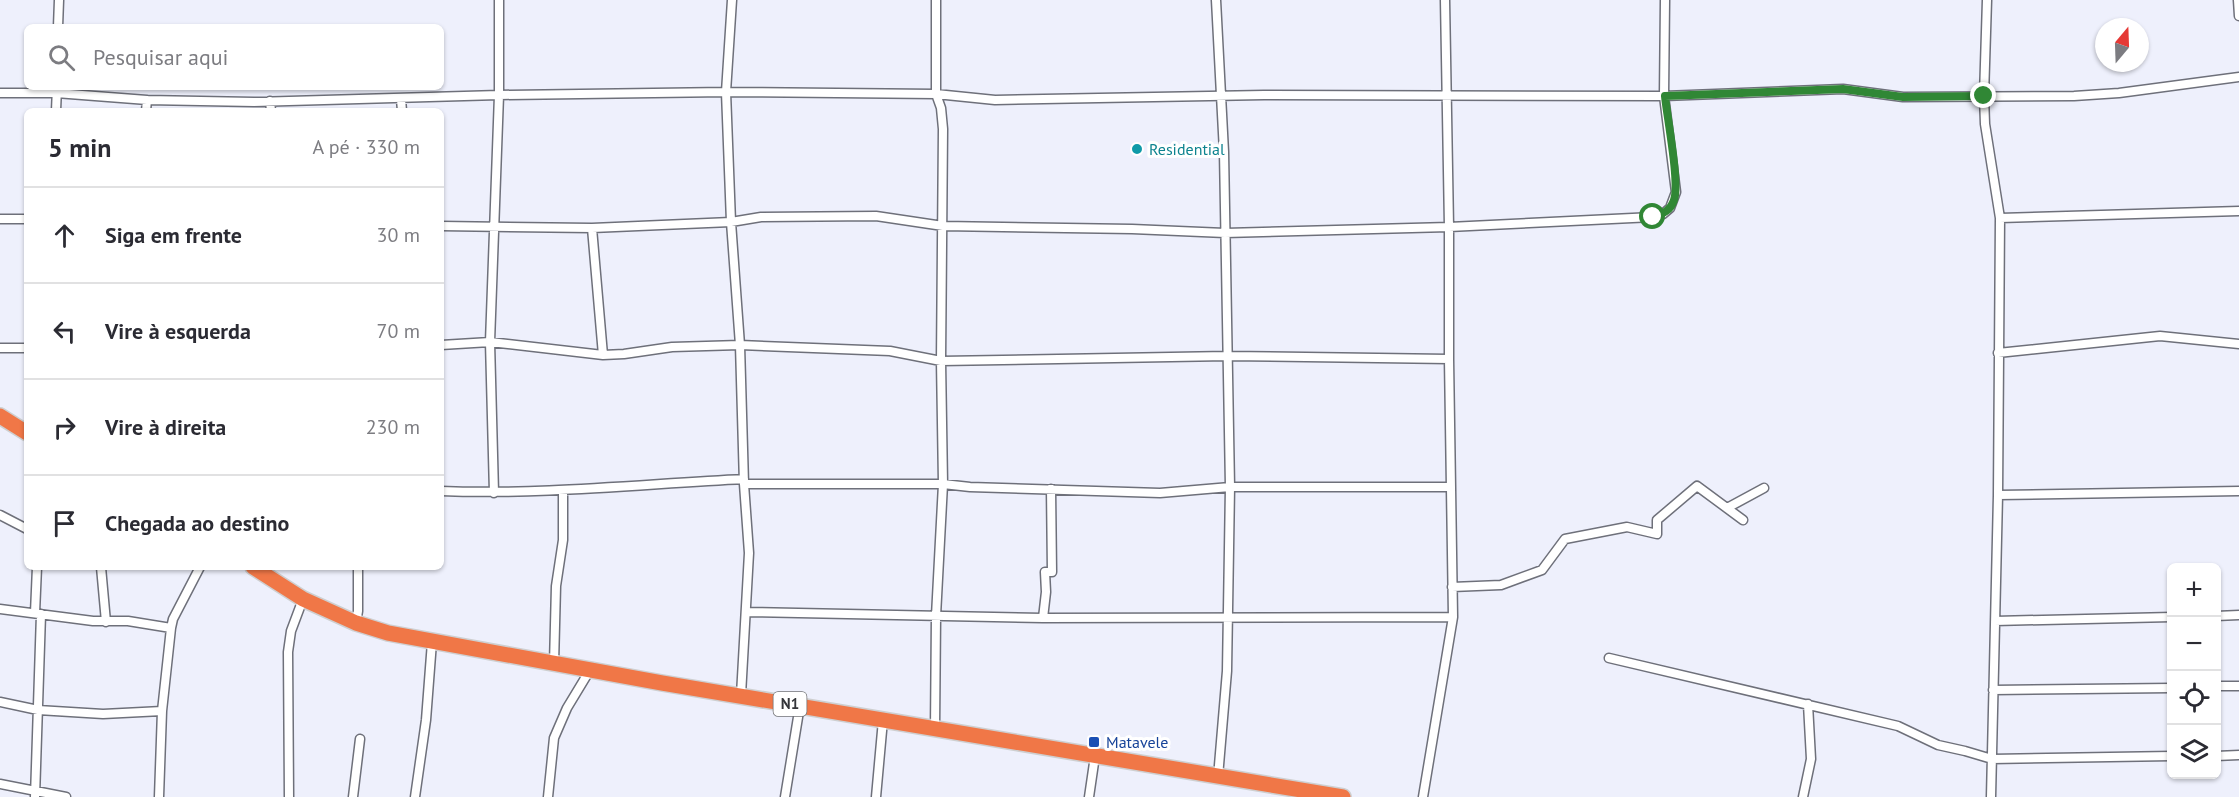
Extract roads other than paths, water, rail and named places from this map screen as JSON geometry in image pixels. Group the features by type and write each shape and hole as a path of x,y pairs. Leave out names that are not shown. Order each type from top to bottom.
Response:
{"highway":[{"path":"0,416 24,431"},
{"name":"N1","path":"258,570 303,599 356,623 388,633 554,664 1343,797"}],"street":[{"path":"58,24 59,0"},
{"path":"494,493 490,342 499,95 499,0"},
{"path":"732,0 726,92 731,222 740,345 748,553 741,695"},
{"path":"934,729 936,616 943,484 941,361 943,129 941,108 936,94 936,0"},
{"path":"1216,0 1224,152 1230,487 1227,671 1218,777"},
{"path":"1424,797 1453,617 1448,95 1444,0"},
{"path":"444,226 592,228 731,222 761,217 876,216 943,226 1132,228 1225,233 1634,219 1663,214 1670,208 1676,192 1665,96 1665,0"},
{"path":"1988,0 1984,96 2000,218 1998,495 1990,797"},
{"path":"2238,0 2239,16"},
{"path":"0,93 57,90 147,100 270,101 726,92 936,94 995,100 1221,96 1665,96 1843,89 1903,97 2074,96 2119,93 2239,77"},
{"path":"56,108 57,90"},
{"path":"401,99 402,108"},
{"path":"146,108 147,100"},
{"path":"270,101 270,108"},
{"path":"2000,218 2239,211"},
{"path":"0,219 24,219"},
{"path":"592,228 603,355"},
{"path":"1998,352 2160,336 2239,344"},
{"path":"444,345 490,342 603,355 691,345 740,345 890,351 941,361 1227,356 1449,359"},
{"path":"0,348 24,348"},
{"path":"444,491 494,493 563,491 744,482 943,484 970,487 1160,493 1230,487 1451,487"},
{"path":"1452,587 1501,585 1542,570 1565,539 1627,527 1657,534 1657,520 1697,486 1743,520"},
{"path":"1727,508 1764,488"},
{"path":"1043,618 1046,592 1045,572 1052,572 1051,489"},
{"path":"554,664 556,586 563,540 563,491"},
{"path":"1998,495 2239,491"},
{"path":"0,515 24,527"},
{"path":"35,794 38,710 37,570"},
{"path":"101,570 106,622"},
{"path":"159,797 162,711 171,628 173,619 198,570"},
{"path":"356,623 358,570"},
{"path":"289,797 288,652 291,631 303,599"},
{"path":"0,609 106,622 128,621 171,628"},
{"path":"746,612 1043,618 1453,617"},
{"path":"2221,616 2239,615"},
{"path":"1995,621 2167,617"},
{"path":"415,797 426,720 432,642"},
{"path":"1609,658 1898,726 1938,746 1992,759 2167,756"},
{"path":"548,797 554,738 567,708 590,670"},
{"path":"2221,687 2239,686"},
{"path":"1993,690 2167,688"},
{"path":"0,702 38,710 103,714 162,711"},
{"path":"1803,797 1811,759 1808,704"},
{"path":"785,797 800,705"},
{"path":"876,797 883,720"},
{"path":"352,797 360,739"},
{"path":"2221,756 2239,755"},
{"path":"1089,797 1095,756"},
{"path":"0,784 35,794 66,797"}],"place":[{"name":"Residential","path":"1137,149"},
{"name":"Matavele","path":"1094,742"}]}
